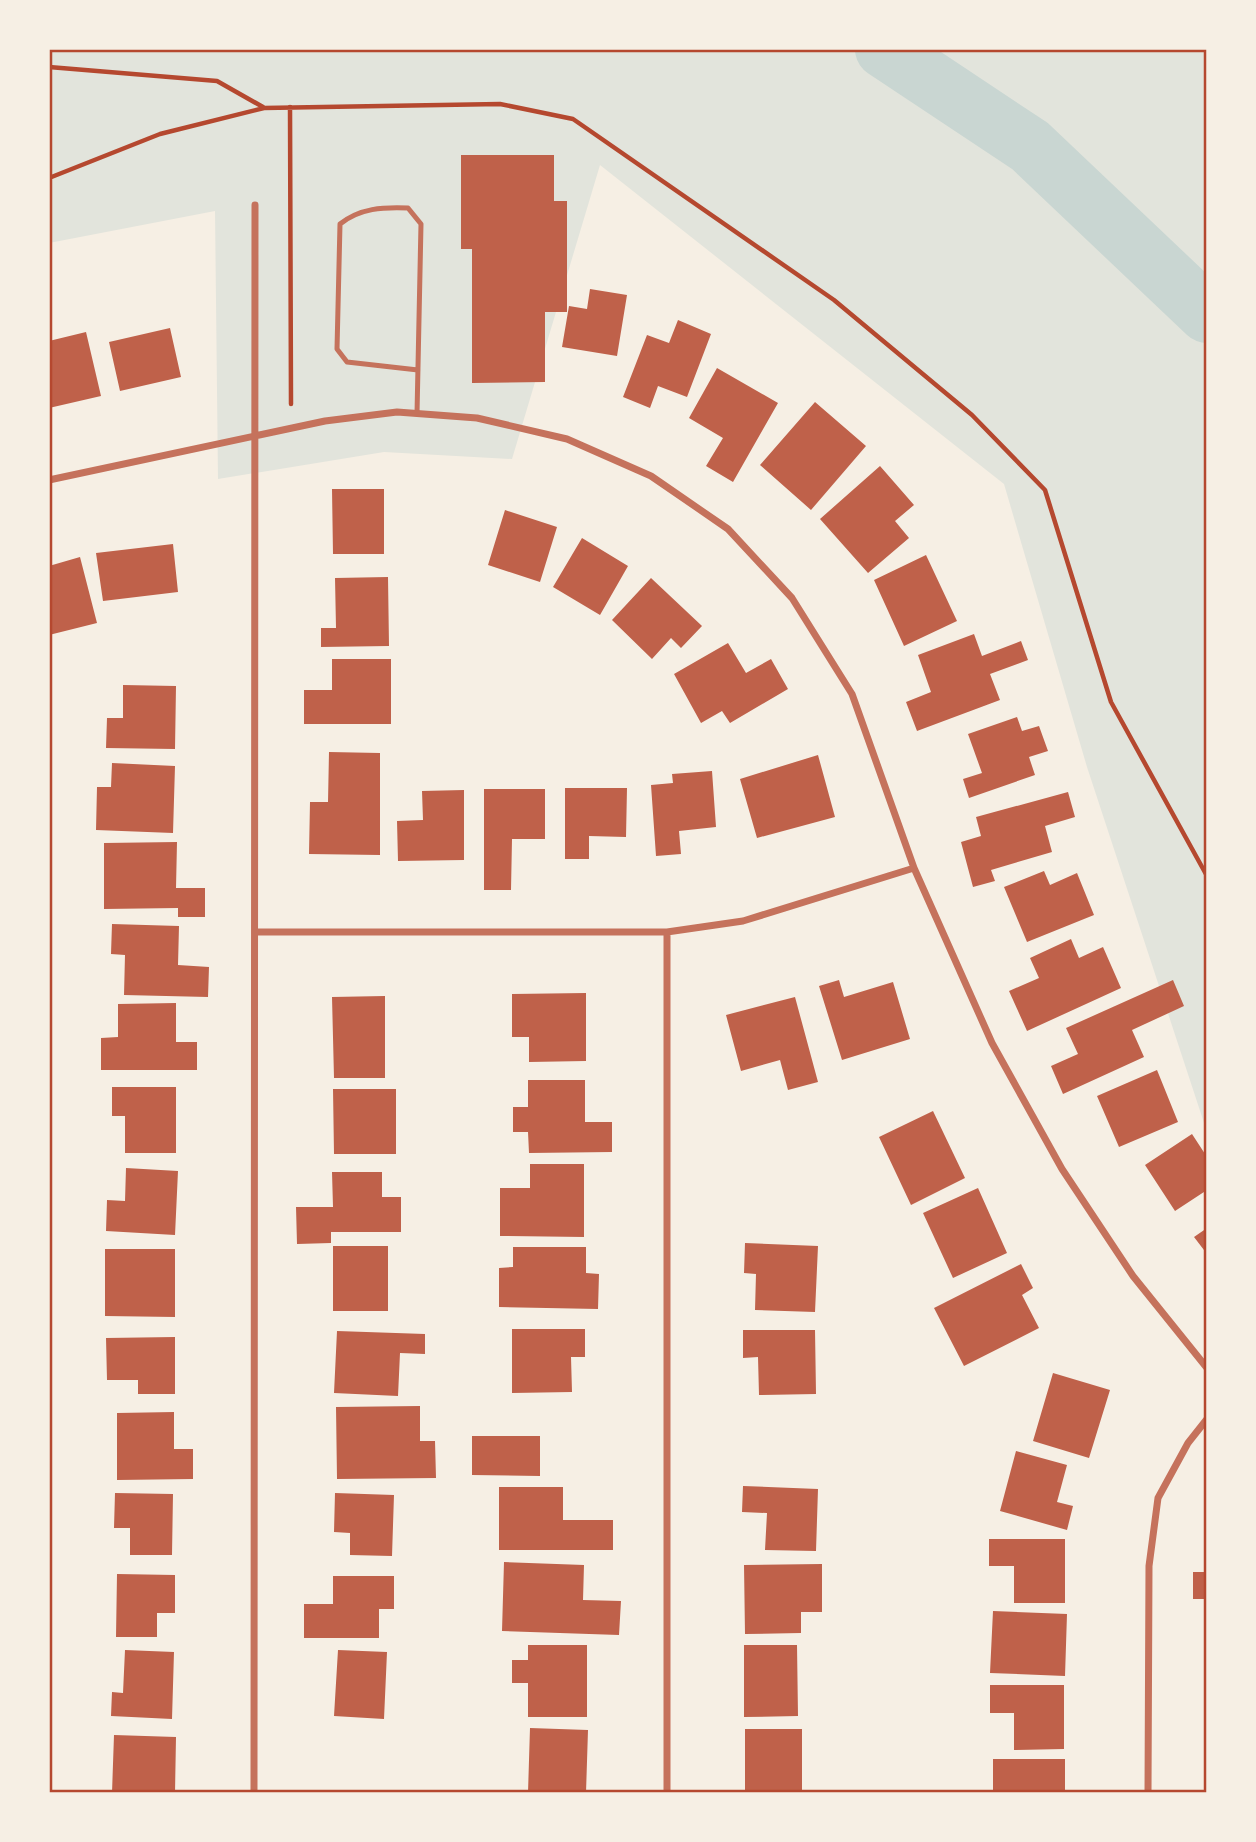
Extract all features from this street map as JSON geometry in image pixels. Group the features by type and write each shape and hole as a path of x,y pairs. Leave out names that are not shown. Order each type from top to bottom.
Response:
{"street":[{"path":"254,1793 255,205"},
{"path":"49,480 325,421 397,412 477,418 567,439 651,475 728,529 792,598 852,694 914,868 992,1043 1062,1169 1133,1276 1207,1368"},
{"path":"255,932 667,932 743,921 914,868"},
{"path":"667,932 667,1793"},
{"path":"1148,1793 1149,1566 1158,1498 1188,1443 1207,1419"}],"lane":[{"path":"417,414 418,370 421,224 408,208 385,207 353,214 340,224 337,349 347,362 418,370"}],"path":[{"path":"49,67 217,81 264,108"},
{"path":"49,178 160,134 264,108 500,104 573,119 834,300 972,415 1045,490 1111,702 1207,876"},
{"path":"290,107 290,404"}],"shaded area":[{"path":"49,49 1207,49 1207,1132 1087,767 1004,484 600,165 512,459 384,452 218,479 215,211 49,243"}],"building":[{"path":"461,155 554,155 554,201 567,201 567,312 545,312 545,382 472,383 472,249 461,249"},
{"path":"590,289 627,295 617,356 562,347 569,306 587,309"},
{"path":"678,320 711,334 687,397 658,386 650,408 623,397 647,335 669,343"},
{"path":"170,328 181,377 120,391 109,342"},
{"path":"86,332 101,396 49,408 49,341"},
{"path":"717,368 778,403 733,482 706,466 723,438 689,418"},
{"path":"815,402 866,446 811,510 760,465"},
{"path":"880,466 914,505 895,521 909,538 868,573 820,519"},
{"path":"332,489 384,489 384,554 333,554"},
{"path":"505,510 557,527 540,582 488,565"},
{"path":"582,538 628,566 600,615 553,587"},
{"path":"173,544 178,592 103,601 96,553"},
{"path":"926,555 957,621 904,646 874,580"},
{"path":"80,557 97,623 49,635 49,566"},
{"path":"388,577 389,646 321,647 321,628 336,628 335,578"},
{"path":"651,578 702,626 681,648 671,638 652,659 612,620"},
{"path":"974,634 982,656 1021,641 1028,660 990,674 1000,700 917,731 906,702 931,692 918,655"},
{"path":"728,643 746,673 771,659 788,689 730,723 722,711 701,723 674,674"},
{"path":"332,659 391,659 391,724 304,724 304,690 332,690"},
{"path":"123,685 176,686 175,749 106,748 107,718 123,718"},
{"path":"1017,717 1022,731 1039,726 1048,751 1029,757 1035,775 969,798 963,779 982,773 968,734"},
{"path":"329,752 380,753 380,855 309,854 310,802 328,802"},
{"path":"818,755 835,817 757,838 740,779"},
{"path":"112,763 175,766 173,833 96,830 97,787 111,787"},
{"path":"712,771 716,827 679,831 681,854 656,856 651,785 673,783 672,774"},
{"path":"565,788 627,788 626,837 589,836 589,859 565,859"},
{"path":"484,789 545,789 545,839 512,839 511,890 484,890"},
{"path":"464,790 464,860 398,861 397,821 423,820 422,791"},
{"path":"1068,792 1075,817 1045,826 1052,852 991,870 995,881 973,887 961,842 981,836 976,817"},
{"path":"177,842 176,888 205,888 205,917 178,917 178,908 104,909 104,843"},
{"path":"1044,871 1050,885 1077,873 1094,915 1027,942 1004,887"},
{"path":"112,924 179,926 178,965 209,967 208,997 124,995 125,955 111,954"},
{"path":"1071,939 1079,958 1103,947 1121,988 1027,1031 1009,991 1039,978 1030,958"},
{"path":"839,980 844,997 893,982 910,1039 842,1060 819,986"},
{"path":"1173,980 1184,1006 1132,1030 1144,1057 1063,1094 1051,1066 1078,1054 1066,1028"},
{"path":"586,993 586,1061 529,1062 529,1037 512,1037 512,994"},
{"path":"385,996 385,1078 334,1078 332,997"},
{"path":"795,997 818,1082 788,1090 780,1060 741,1071 726,1015"},
{"path":"176,1003 176,1042 197,1042 197,1070 101,1070 101,1038 118,1037 118,1004"},
{"path":"1157,1070 1178,1122 1119,1147 1097,1096"},
{"path":"528,1080 585,1080 585,1122 612,1122 612,1152 529,1153 528,1132 513,1132 513,1107 528,1107"},
{"path":"112,1087 176,1087 176,1153 125,1153 125,1116 112,1116"},
{"path":"333,1089 396,1089 396,1154 334,1154"},
{"path":"933,1111 965,1178 911,1205 879,1137"},
{"path":"1192,1134 1207,1157 1207,1190 1175,1211 1145,1165"},
{"path":"530,1164 584,1164 584,1237 500,1236 500,1188 530,1188"},
{"path":"126,1168 178,1171 175,1235 106,1231 107,1200 125,1201"},
{"path":"332,1172 382,1172 382,1197 401,1197 401,1232 331,1232 331,1243 297,1244 296,1207 333,1207"},
{"path":"978,1188 1007,1253 953,1278 923,1213"},
{"path":"1207,1228 1207,1254 1194,1237"},
{"path":"745,1243 818,1246 815,1312 755,1310 756,1274 744,1273"},
{"path":"333,1246 388,1246 388,1311 333,1311"},
{"path":"513,1247 586,1247 586,1273 599,1274 598,1309 499,1307 499,1268 513,1267"},
{"path":"105,1249 175,1249 175,1317 105,1316"},
{"path":"1021,1264 1033,1288 1022,1295 1039,1328 964,1366 934,1308"},
{"path":"512,1329 585,1329 585,1357 571,1357 572,1392 512,1393"},
{"path":"743,1330 815,1330 816,1394 759,1395 758,1357 743,1358"},
{"path":"337,1331 425,1334 425,1354 400,1353 398,1396 334,1393"},
{"path":"175,1337 175,1394 138,1394 138,1380 107,1380 106,1338"},
{"path":"1053,1373 1110,1390 1089,1458 1033,1441"},
{"path":"420,1406 420,1441 435,1441 436,1478 337,1479 336,1407"},
{"path":"174,1412 174,1449 193,1449 193,1479 117,1480 117,1413"},
{"path":"472,1436 540,1436 540,1476 472,1475"},
{"path":"1016,1451 1067,1465 1057,1502 1073,1506 1067,1530 1000,1511"},
{"path":"743,1486 818,1489 816,1551 765,1550 767,1513 742,1512"},
{"path":"499,1487 563,1487 563,1520 613,1520 613,1550 499,1550"},
{"path":"115,1493 173,1494 172,1555 130,1555 130,1528 114,1528"},
{"path":"335,1493 394,1495 392,1556 350,1555 350,1533 334,1532"},
{"path":"989,1539 1065,1539 1065,1603 1014,1603 1014,1566 989,1566"},
{"path":"504,1562 584,1565 583,1600 621,1601 619,1635 502,1631"},
{"path":"822,1564 822,1612 801,1612 801,1633 745,1634 744,1565"},
{"path":"1193,1572 1207,1572 1207,1599 1193,1599"},
{"path":"117,1574 175,1575 175,1613 157,1613 157,1637 116,1637"},
{"path":"333,1576 394,1576 394,1609 379,1609 379,1638 304,1638 304,1604 333,1604"},
{"path":"993,1611 1067,1614 1065,1676 990,1673"},
{"path":"528,1645 587,1645 587,1717 528,1717 528,1683 512,1683 512,1660 528,1660"},
{"path":"744,1645 797,1645 798,1716 744,1717"},
{"path":"125,1650 174,1652 172,1719 111,1716 112,1692 123,1693"},
{"path":"338,1650 387,1652 384,1719 334,1716"},
{"path":"990,1685 1064,1685 1064,1749 1014,1750 1014,1713 990,1713"},
{"path":"530,1728 588,1730 586,1793 528,1793"},
{"path":"745,1729 802,1729 802,1793 745,1793"},
{"path":"114,1735 176,1737 175,1793 112,1793"},
{"path":"993,1759 1065,1759 1065,1793 993,1793"}],"waterway":[{"path":"884,49 1030,146 1207,314"}]}
